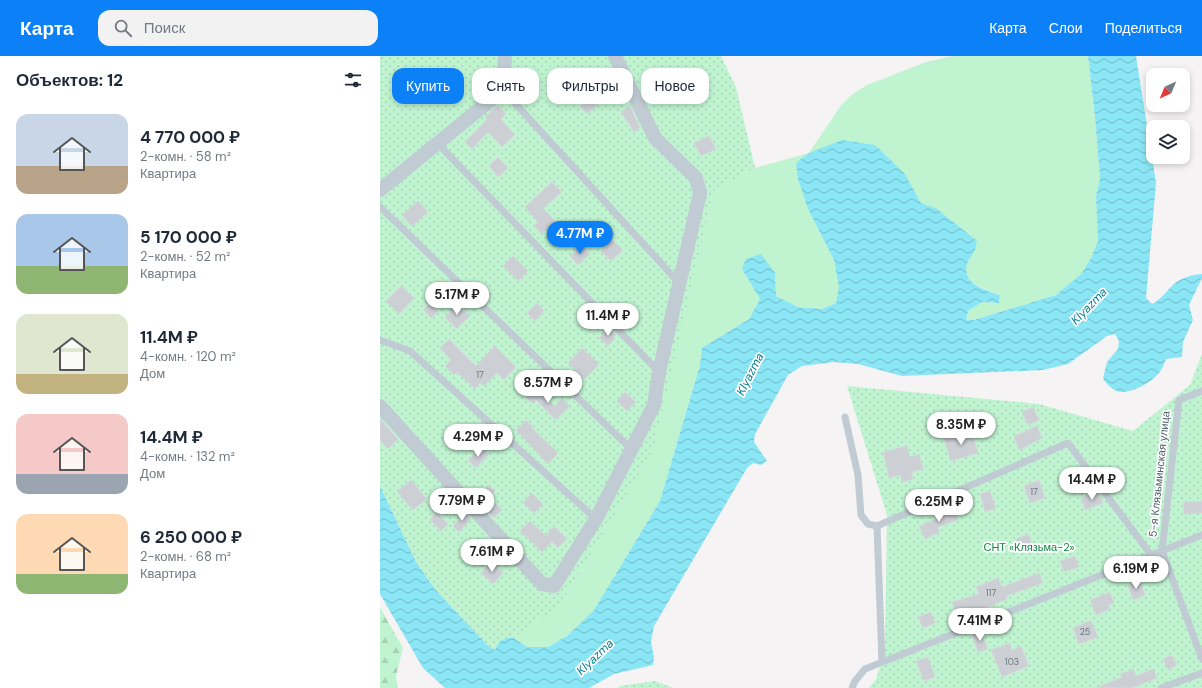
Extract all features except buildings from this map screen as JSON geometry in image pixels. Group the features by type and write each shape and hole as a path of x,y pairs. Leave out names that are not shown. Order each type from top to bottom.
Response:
{"street":[{"path":"504,68 505,56"},
{"path":"380,406 542,584 554,586 596,519 654,405 659,372 700,192 696,178 655,138 615,56"},
{"path":"380,190 486,104"}],"lane":[{"path":"516,104 679,284"},
{"path":"437,144 659,372"},
{"path":"380,207 632,450"},
{"path":"380,340 410,352 596,519"},
{"name":"5-я Клязьминская улица","path":"1162,551 1179,400 1202,391"},
{"path":"845,417 858,475 861,515 868,524 877,526 882,662"},
{"name":"5-я Клязьминская улица","path":"877,526 1068,443 1151,554"},
{"path":"852,688 854,681 865,669 1202,535"},
{"path":"1162,551 1202,659"},
{"path":"1161,688 1202,673"}],"green space":[{"path":"380,56 721,56 736,87 755,168 714,190 653,450 559,606 514,638 506,638 495,650 488,646 435,589 416,562 380,486"},
{"path":"952,56 1088,56 1100,179 1096,196 1098,241 1091,258 1082,273 1056,295 974,320 966,320 967,311 982,302 999,303 1000,295 982,288 967,276 967,263 975,249 937,209 921,204 905,174 808,209 834,260 840,287 836,303 822,309 798,307 776,296 775,273 742,269 760,299 749,319 702,348 700,365 660,501 594,610 567,636 548,647 527,647 514,638 559,606 652,450 714,190 755,168 809,153 842,104 854,93 867,85 926,62"},
{"name":"СНТ «Клязьма-2»","path":"1202,354 1202,688 869,688 876,679 885,651 887,515 847,386 1039,404 1133,431 1190,385"},
{"path":"380,607 403,648 396,676 398,688 380,688"},
{"path":"655,681 673,688 618,688 620,686"}],"water":[{"name":"Klyazma","path":"1088,56 1136,56 1146,120 1146,164 1153,164 1156,183 1146,298 1152,304 1159,300 1178,281 1202,274 1202,278 1189,305 1193,320 1183,342 1182,357 1166,359 1160,371 1152,380 1127,392 1116,391 1106,383 1103,378 1107,362 1118,349 1119,341 1115,334 1107,336 1068,364 1043,370 902,376 858,364 834,362 802,366 788,375 755,434 754,442 767,461 761,465 753,463 747,468 654,626 651,642 654,657 653,665 614,674 589,688 445,688 423,668 380,594 380,486 416,562 435,589 488,646 495,650 499,642 506,638 514,638 527,647 548,647 567,636 594,610 660,501 700,365 702,348 749,319 760,299 742,269 746,259 761,254 775,273 776,296 798,307 822,309 836,303 839,287 834,260 808,209 798,179 796,163 809,153 842,140 875,145 905,174 921,203 937,209 977,241 975,250 967,264 966,271 968,277 976,285 1000,295 999,303 982,302 968,311 966,320 974,320 1056,295 1082,273 1091,258 1098,241 1096,196 1100,179"}]}
